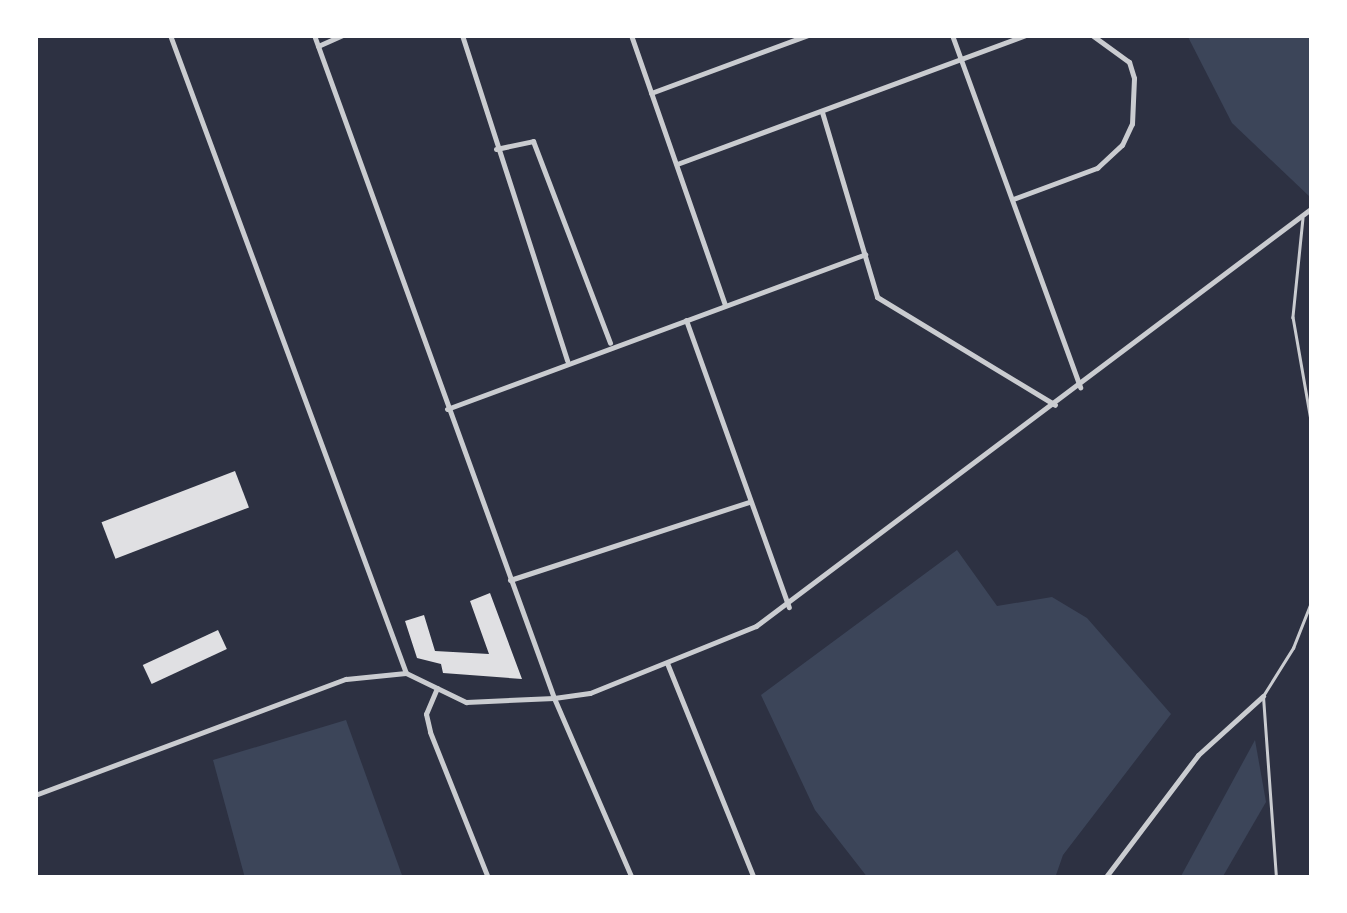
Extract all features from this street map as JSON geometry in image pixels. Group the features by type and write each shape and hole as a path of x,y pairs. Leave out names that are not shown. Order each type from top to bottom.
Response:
{"street":[{"path":"170,35 406,672"},
{"path":"314,35 554,698 632,878"},
{"path":"318,46 343,35"},
{"path":"462,35 568,362"},
{"path":"631,35 725,305"},
{"path":"651,94 808,35"},
{"path":"952,35 1080,387"},
{"path":"677,164 1026,35"},
{"path":"1013,199 1097,168 1122,145 1132,124 1134,78 1129,62 1092,35"},
{"path":"822,112 881,303 1056,406"},
{"path":"496,149 533,141 610,343"},
{"path":"35,796 334,682 406,672 466,702 554,698 590,693 667,663 789,606 1312,208"},
{"path":"447,409 610,343 686,320 865,254"},
{"path":"686,320 748,502 789,606"},
{"path":"510,580 748,502"},
{"path":"667,663 754,878"},
{"path":"437,688 426,714 430,732 488,878"},
{"path":"1105,878 1198,756 1263,696"}],"lane":[{"path":"1303,218 1293,316 1312,426"},
{"path":"1276,878 1263,696 1294,648 1312,600"}],"shaded area":[{"path":"1187,35 1312,35 1310,197 1232,123"},
{"path":"957,550 997,606 1052,597 1087,618 1171,714 1063,855 1055,878 868,878 815,810 761,695"},
{"path":"346,720 403,878 245,878 213,760"},
{"path":"1255,740 1266,802 1222,878 1180,878"}],"building":[{"path":"235,471 249,507 115,559 101,522"},
{"path":"490,593 522,679 443,673 441,664 417,658 405,621 424,615 435,651 489,654 470,601"},
{"path":"218,630 227,649 152,684 143,665"}]}
